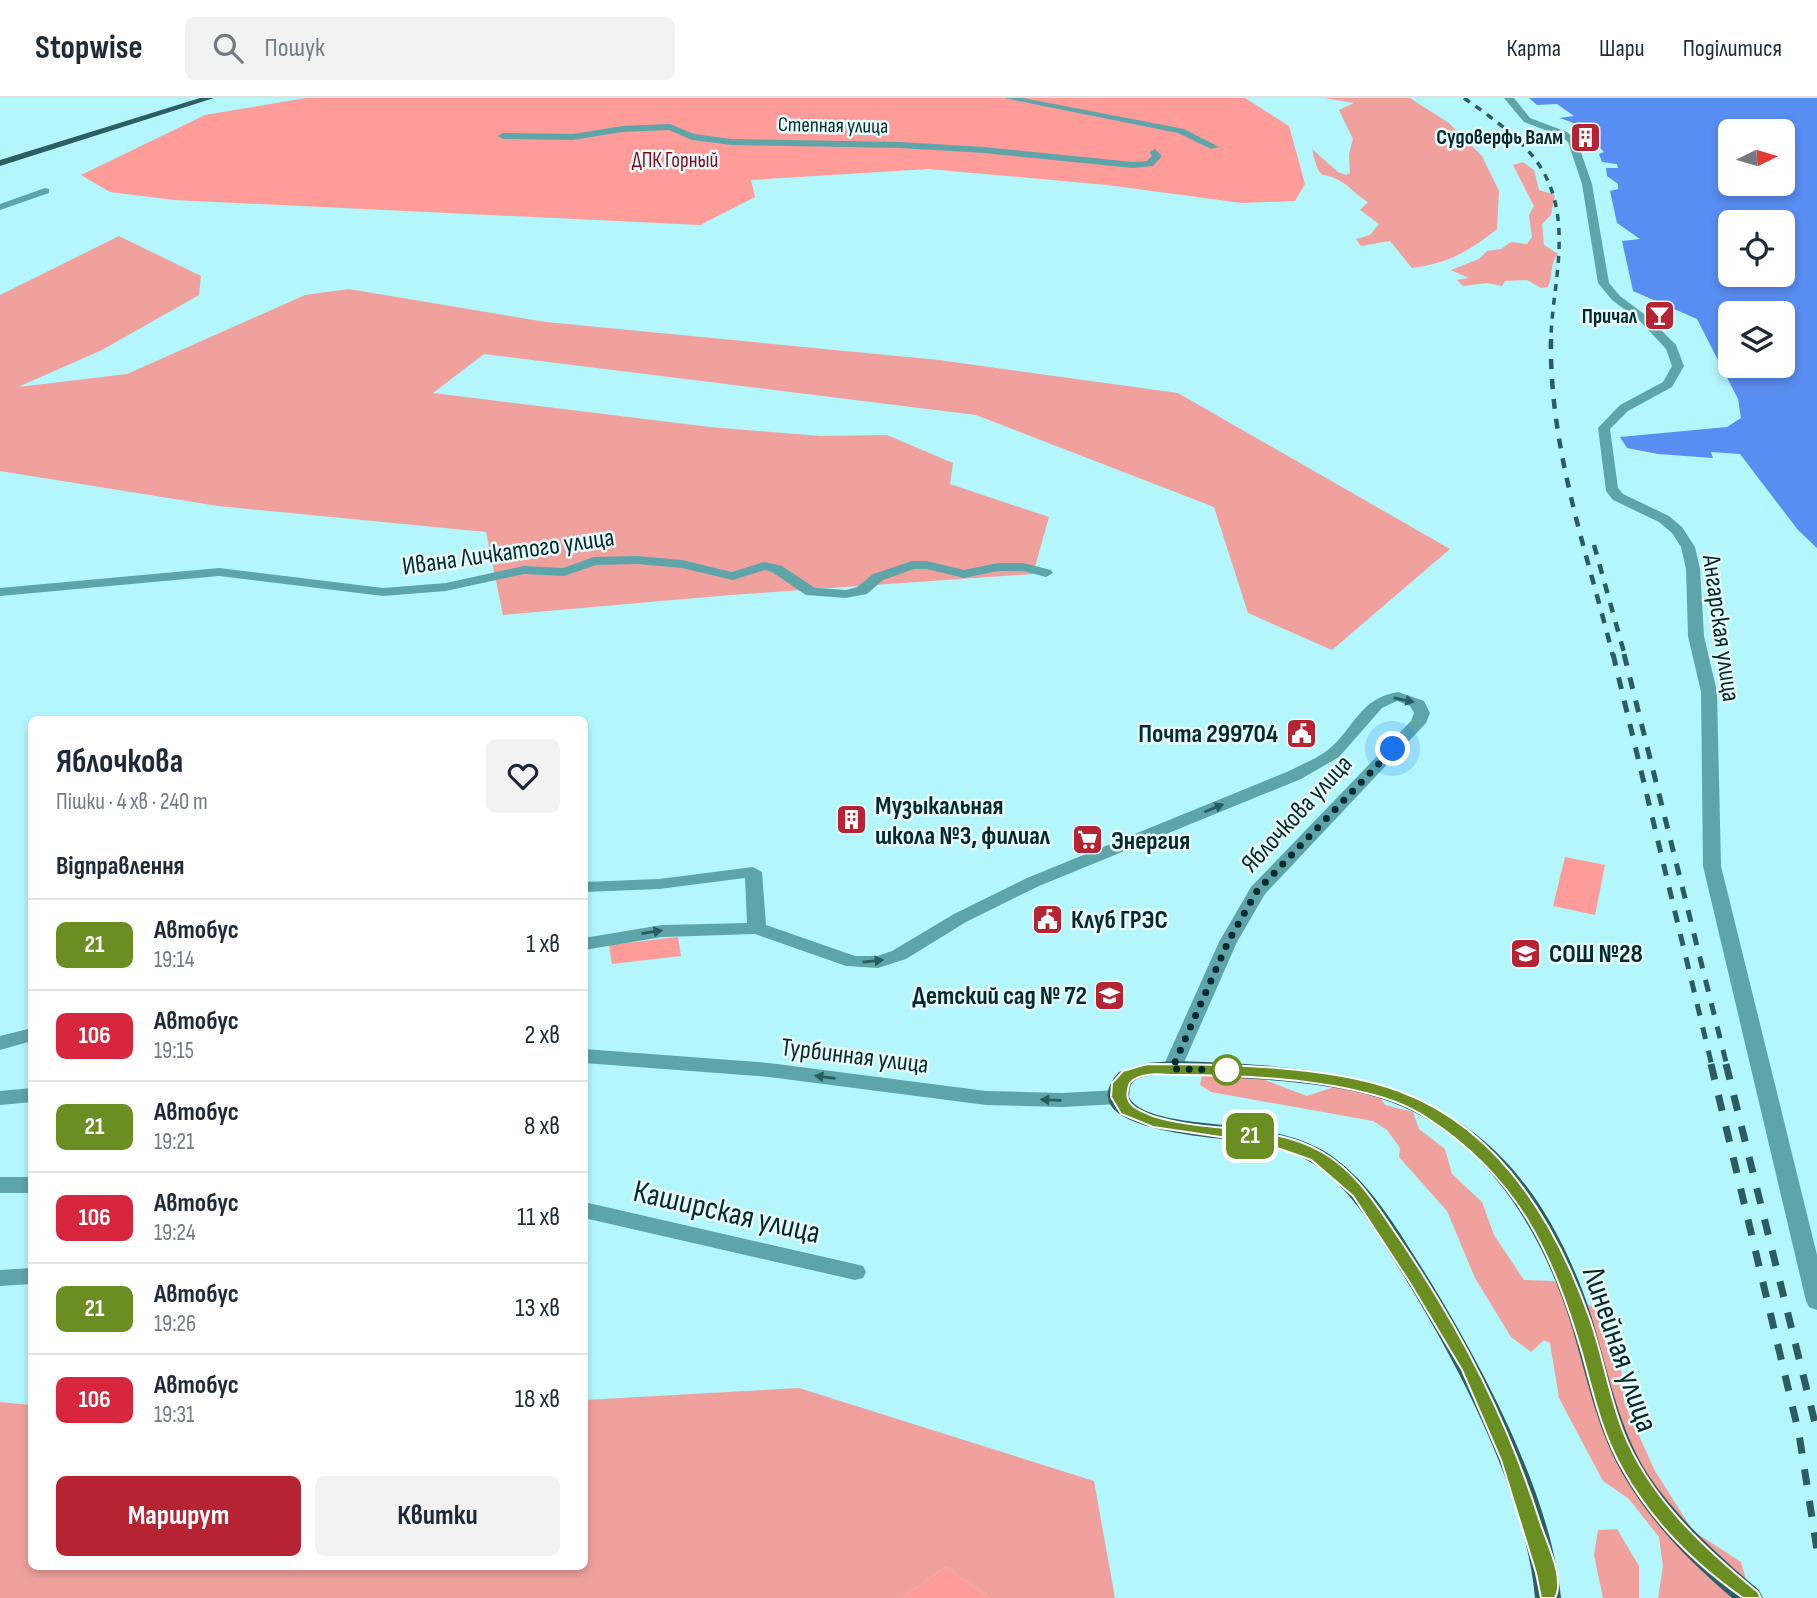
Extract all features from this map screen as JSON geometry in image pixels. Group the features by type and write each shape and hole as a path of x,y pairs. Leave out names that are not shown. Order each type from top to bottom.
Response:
{"main road":[{"path":"0,163 209,98"},
{"name":"Линейная улица","path":"1119,1097 1120,1083 1128,1075 1147,1070 1221,1069 1336,1081 1385,1093 1431,1113 1491,1158 1518,1190 1545,1234 1581,1318 1614,1430 1630,1465 1661,1511 1696,1550 1750,1598"},
{"path":"1119,1097 1127,1111 1153,1122 1261,1138 1317,1156 1359,1192 1416,1278 1475,1380 1511,1460 1546,1573 1548,1598"}],"street":[{"path":"1009,98 1181,131 1214,147"},
{"name":"Ангарская улица","path":"1508,98 1527,120 1564,134 1572,141 1587,184 1604,282 1616,298 1644,319 1672,348 1678,366 1668,384 1624,408 1604,428 1611,488 1618,497 1664,519 1677,530 1688,547 1696,636 1709,692 1712,866 1817,1301"},
{"name":"Степная улица","path":"503,136 573,136 622,129 670,127 692,137 732,142 900,145 984,150 1133,165 1150,164 1157,156 1155,152"},
{"path":"0,207 45,191"},
{"name":"Ивана Личкатого улица","path":"0,592 219,572 383,592 446,587 524,570 564,572 594,561 637,560 682,564 733,576 764,566 777,569 811,593 862,592 878,577 912,565 927,565 964,574 998,567 1023,567 1046,573"},
{"name":"Яблочкова улица","path":"588,943 662,931 757,928 853,962 878,962 899,955 960,918 1033,882 1300,772 1335,753 1383,700 1390,697 1408,698 1418,704 1422,716 1418,723 1257,891 1228,942 1172,1069"},
{"path":"588,887 659,884 753,872 757,928"},
{"path":"0,1042 28,1035"},
{"name":"Турбинная улица","path":"588,1056 769,1070 986,1098 1062,1100 1119,1097"},
{"path":"0,1098 28,1095"},
{"path":"0,1185 28,1185"},
{"name":"Каширская улица","path":"588,1211 855,1272"},
{"path":"0,1278 28,1276"}],"green space":[{"name":"ДПК Горный","path":"306,98 1245,98 1289,126 1305,184 1295,201 1242,203 1107,185 928,169 751,180 755,197 700,225 174,200 110,192 81,175 205,115"},
{"path":"1565,857 1605,865 1595,915 1553,906"},
{"path":"678,937 681,956 612,964 609,945"},
{"path":"946,1567 990,1598 901,1598"}],"shaded area":[{"path":"1324,98 1410,98 1449,123 1482,156 1499,191 1497,229 1458,255 1412,268 1390,241 1361,246 1356,239 1370,235 1379,224 1360,210 1368,202 1337,179 1320,173 1312,149 1338,172 1346,175 1350,173 1349,154 1353,139 1339,110 1354,103"},
{"path":"1523,162 1534,170 1539,190 1555,195 1551,215 1542,224 1544,245 1558,254 1548,287 1541,288 1527,280 1505,281 1502,286 1487,283 1463,286 1457,280 1469,278 1451,270 1479,259 1487,251 1501,249 1511,242 1527,244 1532,237 1529,215 1534,206 1513,165"},
{"path":"119,236 201,276 199,295 102,350 18,387 127,374 305,295 349,289 546,322 939,360 1178,393 1450,549 1332,650 1248,613 1214,507 976,415 484,354 433,393 710,427 820,436 887,435 953,463 950,484 1049,517 1033,574 730,595 503,615 486,532 218,506 0,471 0,295"},
{"path":"1202,1075 1257,1077 1307,1096 1343,1084 1374,1087 1385,1105 1413,1112 1419,1129 1445,1149 1452,1174 1482,1202 1494,1235 1524,1280 1554,1281 1571,1298 1596,1308 1621,1369 1625,1405 1655,1471 1693,1531 1741,1562 1751,1598 1658,1598 1663,1566 1659,1537 1629,1499 1603,1481 1559,1398 1550,1343 1544,1340 1531,1352 1511,1337 1475,1278 1447,1211 1399,1157 1400,1148 1387,1130 1373,1121 1211,1092 1200,1085"},
{"path":"799,1388 1094,1481 1115,1598 990,1598 946,1567 901,1598 0,1598 0,1402 28,1405 28,1570 588,1570 588,1400"},
{"path":"1617,1529 1639,1566 1639,1598 1603,1598 1594,1555 1598,1530"}],"water":[{"path":"1529,98 1817,98 1817,548 1798,530 1740,454 1711,452 1713,458 1658,454 1627,448 1620,437 1727,427 1741,418 1738,399 1727,378 1795,378 1795,301 1718,301 1718,360 1697,319 1633,291 1622,241 1640,239 1617,223 1610,191 1618,189 1618,184 1607,176 1606,168 1618,168 1617,164 1602,162 1599,154 1604,152 1580,127 1559,118 1574,116 1557,104 1537,105"}],"railway":[{"path":"1464,98 1526,148 1540,166 1550,186 1559,234 1551,340"},
{"path":"1551,340 1556,420 1563,460 1613,656"},
{"path":"1594,545 1625,656"},
{"path":"1613,654 1712,1066"},
{"path":"1624,654 1727,1066"},
{"path":"1711,1064 1799,1434 1817,1550"},
{"path":"1726,1064 1817,1431"}],"bus line":[{"name":"21","path":"1548,1598 1546,1573 1511,1460 1470,1368 1416,1278 1359,1192 1317,1156 1289,1146 1261,1138 1153,1122 1127,1111 1119,1097 1120,1083 1128,1075 1147,1070 1221,1069 1336,1081 1366,1087 1394,1095 1431,1113 1491,1158 1518,1190 1545,1234 1581,1318 1614,1430 1630,1465 1661,1511 1704,1560 1750,1598"}],"place":[{"name":"Судоверфь Валм","path":"1586,137"},
{"name":"Причал","path":"1660,316"},
{"name":"Почта 299704","path":"1301,733"},
{"name":"Музыкальная школа №3, филиал","path":"852,820"},
{"name":"Энергия","path":"1088,840"},
{"name":"Клуб ГРЭС","path":"1048,919"},
{"name":"СОШ №28","path":"1526,953"},
{"name":"Детский сад № 72","path":"1110,995"}],"route":[{"path":"1227,1070 1172,1069 1228,942 1257,891 1393,749"}]}
